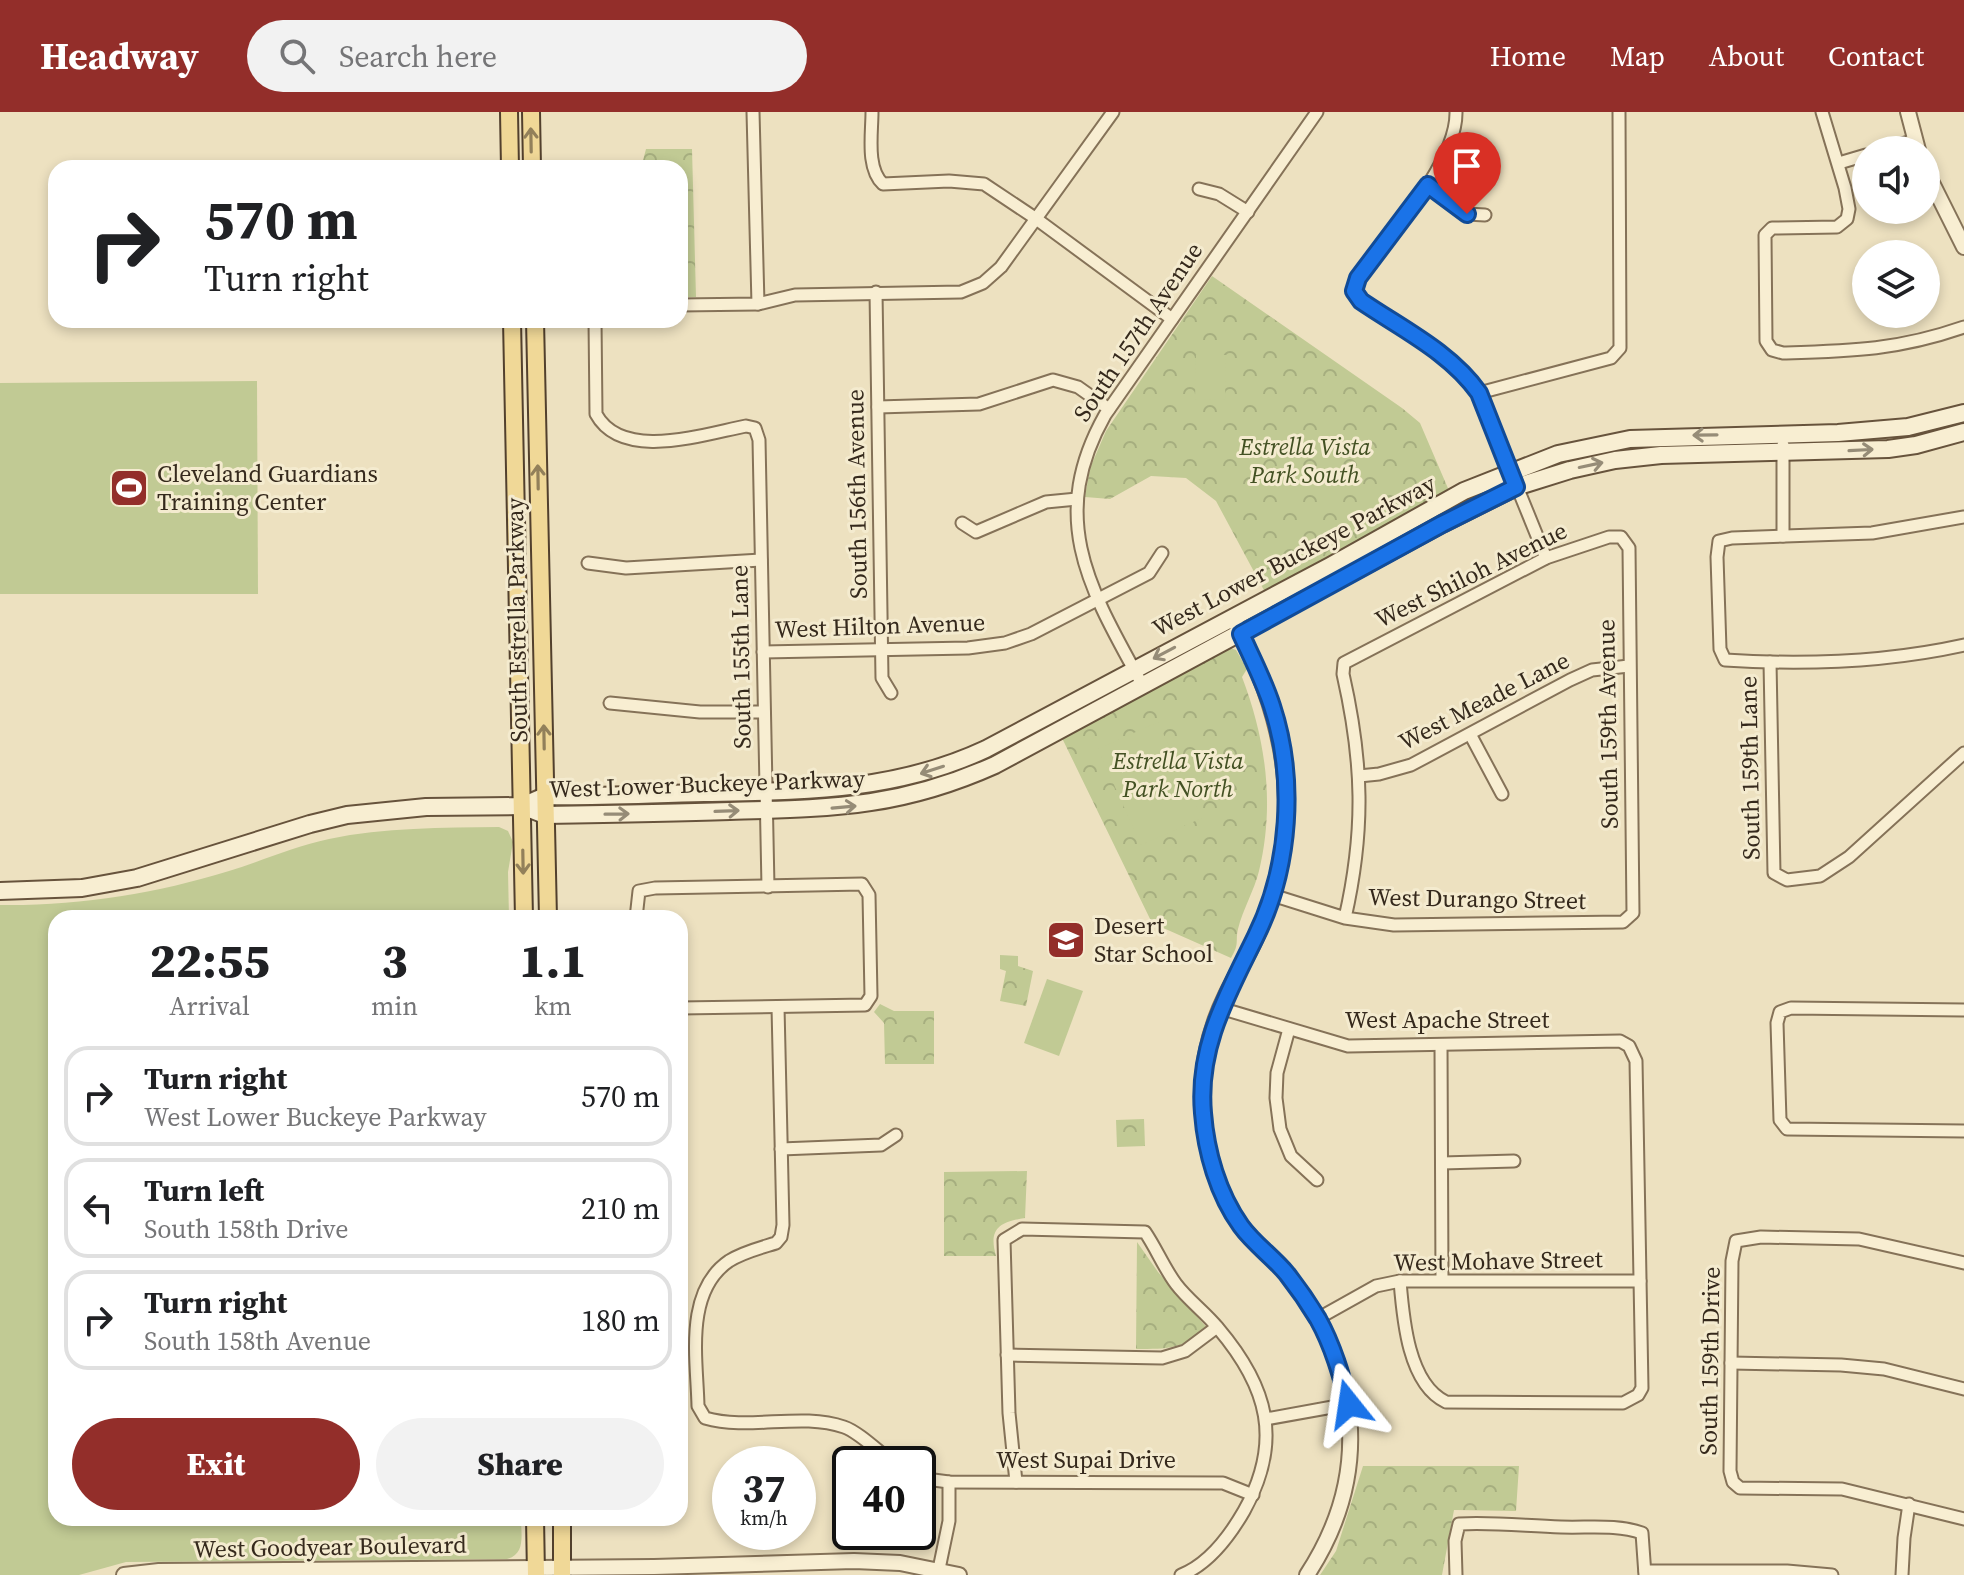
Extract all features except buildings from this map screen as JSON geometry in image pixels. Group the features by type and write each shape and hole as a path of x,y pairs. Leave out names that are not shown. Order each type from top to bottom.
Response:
{"main road":[{"path":"509,112 510,160"},
{"path":"531,112 532,160"},
{"name":"South Estrella Parkway","path":"512,328 524,910"},
{"name":"South Estrella Parkway","path":"535,328 548,910"},
{"name":"West Lower Buckeye Parkway","path":"0,891 82,888 137,878 347,815 426,807 522,806 545,815 848,807 926,792 995,765 1241,634 1442,524 1558,454 1630,439 1908,427 1964,413"},
{"name":"West Lower Buckeye Parkway","path":"522,806 545,796 861,787 918,774 961,760 1330,566 1464,491 1615,460 1661,455 1888,449 1964,432"},
{"path":"535,1526 536,1571"},
{"path":"560,1573 562,1526"}],"street":[{"path":"753,112 758,304"},
{"path":"872,112 875,176 883,184 949,181 984,184 1172,319"},
{"path":"688,305 758,304 795,295 961,292 983,283 1001,267 1113,112"},
{"name":"South 157th Avenue","path":"1143,686 1098,598 1080,549 1077,499 1086,452 1109,409 1317,112"},
{"path":"1456,112 1446,155 1428,185 1358,278 1354,291 1361,301 1450,361 1479,393 1546,558"},
{"path":"1479,393 1611,358 1620,348 1619,112"},
{"path":"1822,112 1839,163 1849,209 1847,219 1837,227 1772,228 1765,235 1766,341 1772,350 1783,353 1885,348 1926,340 1964,327"},
{"path":"1908,112 1915,136"},
{"path":"1839,163 1852,159"},
{"path":"1428,185 1467,214 1485,215"},
{"path":"1199,189 1219,194 1248,212"},
{"path":"1940,199 1964,247"},
{"name":"South 156th Avenue","path":"876,292 882,678 891,693"},
{"name":"South 155th Lane","path":"595,328 596,414 601,423 621,436 649,442 746,426 755,428 759,440 768,887"},
{"path":"878,407 979,404 1053,380 1078,387 1109,409"},
{"path":"1783,434 1783,536"},
{"path":"962,523 976,532 1046,502 1077,499"},
{"path":"1964,517 1872,533 1732,538 1719,541 1717,557 1720,649 1725,660 1863,659 1921,655 1964,645"},
{"name":"West Shiloh Avenue","path":"1359,776 1354,725 1343,674 1344,663 1546,558 1609,537 1621,537"},
{"name":"South 159th Avenue","path":"1621,537 1629,548 1633,913"},
{"name":"West Hilton Avenue","path":"763,652 983,647 1005,643 1031,634 1149,573 1162,553"},
{"path":"588,563 649,567 761,560"},
{"path":"1232,616 1273,708 1284,762 1284,836 1272,895 1258,933 1220,1008 1206,1052 1202,1086 1205,1133 1214,1168 1241,1226 1287,1274 1317,1319 1334,1352 1349,1404 1352,1444 1346,1481 1332,1530 1307,1575"},
{"name":"South 159th Lane","path":"1770,662 1774,873 1787,880 1820,876 1849,857 1964,753"},
{"name":"West Meade Lane","path":"1359,776 1411,765 1592,670 1629,666"},
{"path":"610,703 700,712 764,712"},
{"path":"1470,734 1502,794"},
{"path":"1345,918 1359,840 1359,776"},
{"path":"637,910 639,891 655,888 862,884 869,895 871,996 865,1005 688,1008"},
{"name":"West Durango Street","path":"1272,895 1345,918 1394,925 1623,922 1633,913"},
{"path":"778,1007 781,1237 776,1243 729,1261 709,1280 696,1320 698,1406 705,1418 722,1423 815,1422 846,1427 871,1446"},
{"name":"West Apache Street","path":"1220,1008 1348,1046 1620,1041 1629,1046 1636,1061 1640,1281"},
{"path":"1964,1010 1791,1008 1780,1012 1777,1023 1780,1120 1787,1129 1964,1131"},
{"path":"1289,1029 1277,1073 1280,1129 1291,1156 1317,1180"},
{"path":"1441,1045 1442,1280"},
{"path":"781,1149 881,1145 896,1135"},
{"path":"1442,1163 1514,1161"},
{"path":"1016,1482 1009,1413 1004,1240 1022,1229 1145,1232 1175,1284 1217,1327 1250,1371 1266,1419 1266,1456 1253,1495 1214,1553 1193,1570 1181,1575"},
{"name":"South 159th Drive","path":"1909,1504 1842,1489 1740,1488 1733,1482 1730,1471 1732,1261 1736,1241 1761,1237 1859,1239 1964,1263"},
{"path":"1400,1281 1403,1327 1422,1381 1435,1397 1446,1402 1623,1403 1638,1395 1642,1388 1640,1281"},
{"name":"West Mohave Street","path":"1317,1319 1376,1286 1400,1281 1640,1281"},
{"path":"1007,1355 1162,1358 1185,1351 1217,1327"},
{"path":"1731,1363 1884,1369 1964,1389"},
{"path":"1266,1419 1349,1404"},
{"name":"West Supai Drive","path":"936,1480 1223,1483 1253,1495"},
{"path":"939,1569 949,1521 949,1482"},
{"path":"1902,1575 1909,1504 1964,1519"},
{"path":"1456,1575 1455,1541 1459,1524 1489,1522 1624,1527 1642,1533 1645,1573 1787,1571 1832,1575"},
{"path":"560,1573 854,1561 900,1563 959,1575"},
{"name":"West Goodyear Boulevard","path":"124,1575 159,1571 560,1573"}],"green space":[{"path":"646,149 692,149 696,297 688,297 688,160 643,160"},
{"name":"Estrella Vista Park South","path":"1212,276 1420,423 1450,493 1266,594 1216,501 1186,478 1151,476 1110,499 1085,497 1090,468 1106,431"},
{"path":"1196,355 1226,355 1225,400 1195,399"},
{"name":"Cleveland Guardians Training Center","path":"257,381 258,594 0,594 0,383"},
{"name":"Estrella Vista Park North","path":"1230,648 1236,650 1247,669 1242,677 1262,749 1267,797 1259,871 1240,922 1231,958 1152,923 1062,738"},
{"path":"1158,722 1202,818 1141,845 1098,749"},
{"path":"499,827 508,831 513,842 508,872 509,910 48,910 48,1526 521,1526 520,1548 507,1559 126,1562 79,1575 0,1575 0,905 87,901 144,892 201,879 329,839 414,829"},
{"path":"1000,955 1018,956 1018,966 1033,971 1026,1006 1000,1001 1006,971 1000,969"},
{"path":"1047,979 1083,991 1059,1056 1024,1043"},
{"path":"880,1004 894,1011 934,1011 934,1064 885,1064 884,1023 874,1012"},
{"path":"1144,1119 1145,1146 1117,1147 1116,1120"},
{"path":"1027,1171 1025,1218 998,1228 994,1239 996,1256 944,1256 944,1172"},
{"path":"1137,1242 1158,1272 1208,1329 1190,1341 1158,1349 1136,1349"},
{"path":"1363,1466 1519,1466 1516,1511 1454,1510 1442,1575 1320,1575 1336,1551"}],"place":[{"name":"Cleveland Guardians Training Center","path":"129,488"},
{"name":"Desert Star School","path":"1066,940"}],"route":[{"path":"1349,1404 1334,1352 1317,1319 1287,1274 1241,1226 1223,1193 1205,1133 1202,1086 1206,1052 1225,996 1266,912 1280,867 1284,836 1286,780 1281,741 1266,689 1241,634 1516,487 1479,393 1469,379 1450,361 1361,301 1354,291 1358,278 1428,185 1467,214"}]}
